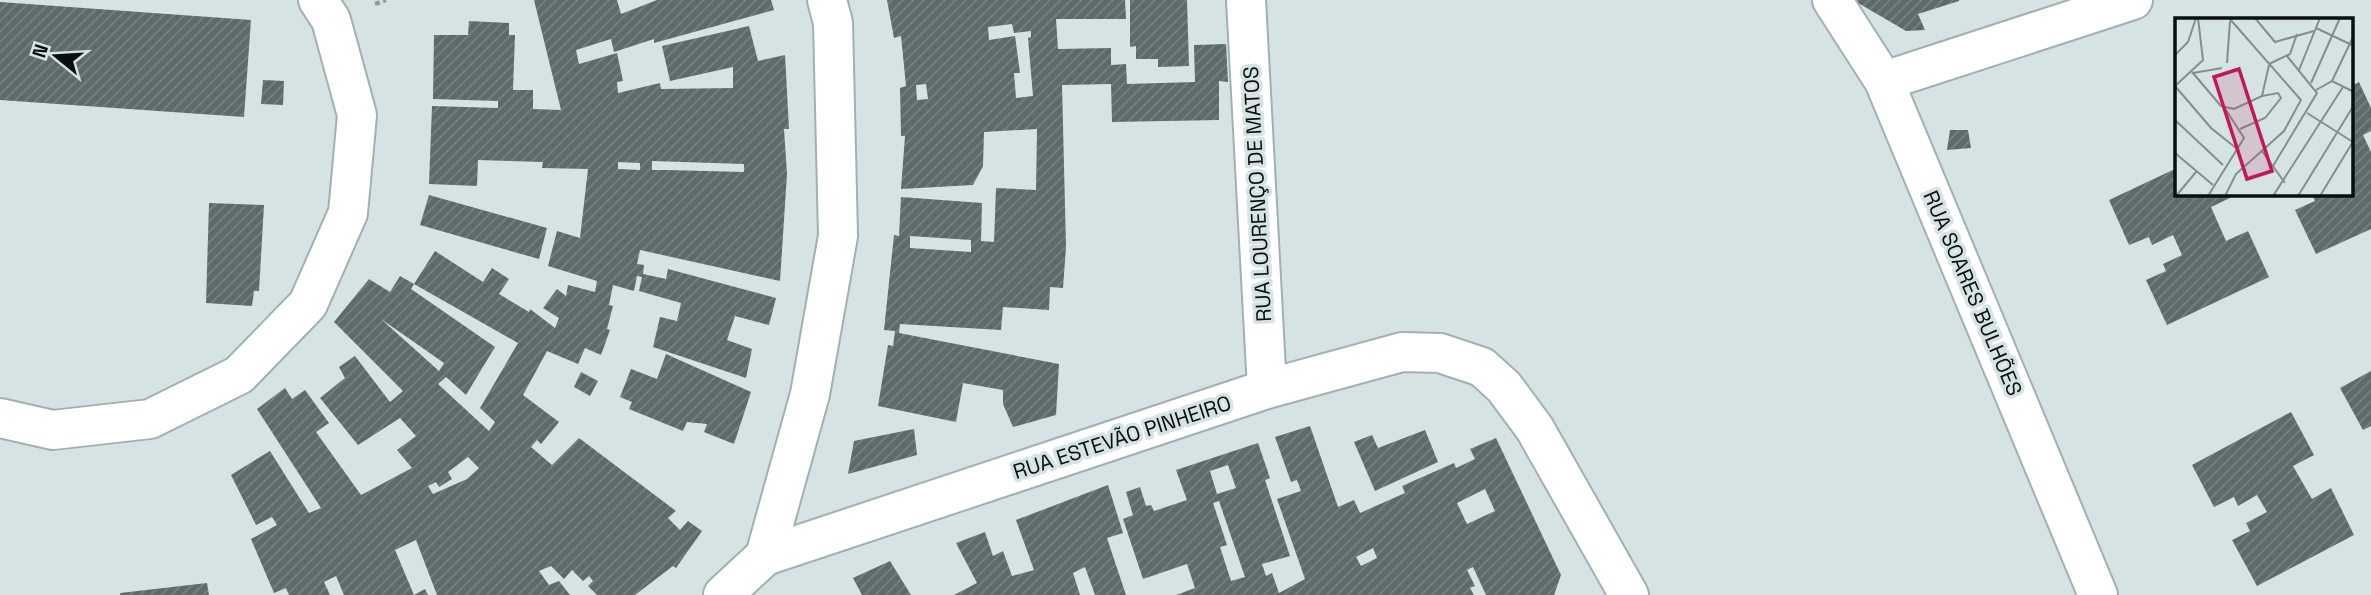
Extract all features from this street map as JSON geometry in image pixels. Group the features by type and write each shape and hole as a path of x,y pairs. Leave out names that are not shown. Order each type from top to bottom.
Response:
{"street":[{"path":"0,418 53,430 150,419 239,375 308,304 348,213 356,115 331,20 318,0"},
{"path":"723,595 765,556 810,394 838,236 832,23 827,0"},
{"name":"RUA LOURENÇO DE MATOS","path":"1246,0 1267,389"},
{"name":"RUA SOARES BULHÕES","path":"1832,0 1884,81 2098,595"},
{"path":"1884,81 2133,0"},
{"name":"RUA ESTEVÃO PINHEIRO","path":"765,556 1267,389 1402,352 1440,353 1482,368 1504,387 1535,429 1629,595"}],"building":[{"path":"534,0 617,0 621,14 657,0 771,0 774,10 654,43 654,39 614,52 611,39 576,50 579,64 617,53 623,81 617,82 618,93 660,83 661,89 733,88 733,67 670,81 662,46 749,26 758,61 785,55 789,129 784,129 787,174 780,281 640,250 637,264 644,265 643,274 666,279 668,269 776,298 769,325 735,316 727,340 752,349 746,378 653,347 660,317 677,321 681,303 639,291 642,277 637,276 634,291 613,285 609,305 613,306 607,329 610,330 601,355 585,348 578,364 547,351 523,395 559,422 541,444 537,440 531,447 552,465 579,438 676,511 668,518 680,530 688,521 702,531 676,568 673,566 635,595 597,595 588,586 593,581 589,576 583,581 572,570 564,579 551,566 539,571 549,585 559,581 570,595 437,595 416,540 395,550 414,595 344,595 336,576 324,582 330,595 289,595 286,588 274,593 251,539 277,525 272,517 256,525 231,475 270,451 309,513 321,508 257,409 285,388 292,399 305,390 329,423 316,432 361,495 412,468 397,450 416,436 400,418 358,445 320,398 345,378 339,367 355,356 390,402 403,391 334,322 369,279 390,292 400,276 414,284 435,251 483,282 492,268 509,279 499,294 529,312 530,309 555,328 559,318 543,308 557,289 566,296 568,285 595,292 597,281 548,266 557,231 580,238 588,169 542,168 543,162 478,160 477,186 429,184 432,106 498,108 498,101 433,99 434,35 468,35 469,21 509,23 509,35 515,35 513,90 533,90 533,109 561,110","holes":["652,161 744,164 744,172 652,170","618,162 640,163 640,170 618,169","414,284 518,343 480,408 495,422 489,431 438,384 446,377 466,395 495,347 411,289","381,319 444,363 439,371","468,457 479,468 467,479 433,494 428,486 436,482 439,487 452,479 448,472"]},
{"path":"887,0 1125,0 1126,19 1056,19 1058,49 1111,48 1111,65 1126,64 1127,84 1195,82 1194,45 1226,44 1228,82 1219,81 1219,120 1112,122 1111,84 1062,85 1066,247 1063,288 1050,287 1049,310 1003,307 1001,330 900,324 899,333 1059,364 1056,415 1013,427 1003,404 1003,390 963,383 956,422 878,406 888,345 893,346 895,331 884,330 894,235 899,236 901,197 982,203 981,241 994,242 996,188 1036,190 1037,129 984,132 983,166 973,185 901,189 905,136 901,136 900,88 906,86 901,36 894,38","holes":["1012,24 1014,33 1031,31 1031,37 1028,38 1033,96 1016,98 1014,73 1020,73 1015,36 989,40 988,27","926,84 928,99 917,100 916,85","910,236 971,240 971,252 910,248"]},
{"path":"1130,0 1187,0 1189,66 1158,67 1158,59 1136,59 1136,46 1130,47"},
{"path":"1853,0 1959,1 1918,14 1925,30 1906,31"},
{"path":"0,2 251,20 244,117 0,100"},
{"path":"263,80 284,81 283,105 261,104"},
{"path":"2359,82 2371,108 2371,131 2363,135 2371,152 2371,229 2316,254 2295,210 2315,201 2313,196 2354,196 2354,85"},
{"path":"1950,130 1968,130 1971,148 1947,150"},
{"path":"2175,169 2175,196 2229,196 2230,198 2211,207 2226,241 2248,231 2269,277 2167,325 2146,280 2166,271 2163,264 2182,255 2173,235 2152,245 2149,237 2129,245 2109,200"},
{"path":"429,195 547,228 539,259 420,225"},
{"path":"209,203 264,205 259,291 254,291 252,306 206,303"},
{"path":"666,354 751,392 734,444 704,432 707,424 687,422 683,431 629,409 632,402 620,397 631,369 657,379"},
{"path":"2371,371 2371,426 2363,430 2340,388"},
{"path":"581,372 598,381 590,396 574,387"},
{"path":"2291,412 2314,455 2293,466 2312,499 2331,488 2354,535 2257,586 2232,540 2250,531 2246,523 2267,512 2257,495 2238,506 2234,497 2214,507 2192,465"},
{"path":"1310,426 1338,507 1354,500 1360,513 1405,493 1402,486 1454,463 1456,468 1475,459 1470,449 1496,438 1561,575 1554,595 1486,595 1473,567 1467,570 1475,586 1470,588 1474,595 1176,595 1195,588 1187,564 1143,579 1123,519 1133,515 1126,492 1140,487 1146,506 1151,505 1154,511 1187,500 1176,470 1258,443 1270,478 1265,480 1290,556 1262,564 1266,576 1272,573 1279,593 1305,579 1277,499 1301,491 1297,480 1291,482 1275,437","holes":["1228,465 1236,488 1217,494 1210,471","1485,489 1495,511 1467,524 1457,503","1219,501 1245,577 1231,581 1220,547 1227,545 1213,503","1373,548 1377,558 1361,566 1356,557"]},
{"path":"914,429 917,455 848,474 854,441"},
{"path":"1425,430 1438,462 1375,491 1354,442 1372,435 1378,448"},
{"path":"1108,485 1123,533 1107,538 1126,595 1095,595 1085,567 1073,573 1080,595 954,595 977,583 956,543 985,532 993,556 1003,551 1012,576 1034,570 1016,520"},
{"path":"890,561 911,595 862,595 853,578"},
{"path":"207,583 209,595 120,595 120,593"},
{"path":"425,589 428,595 414,595"}]}
